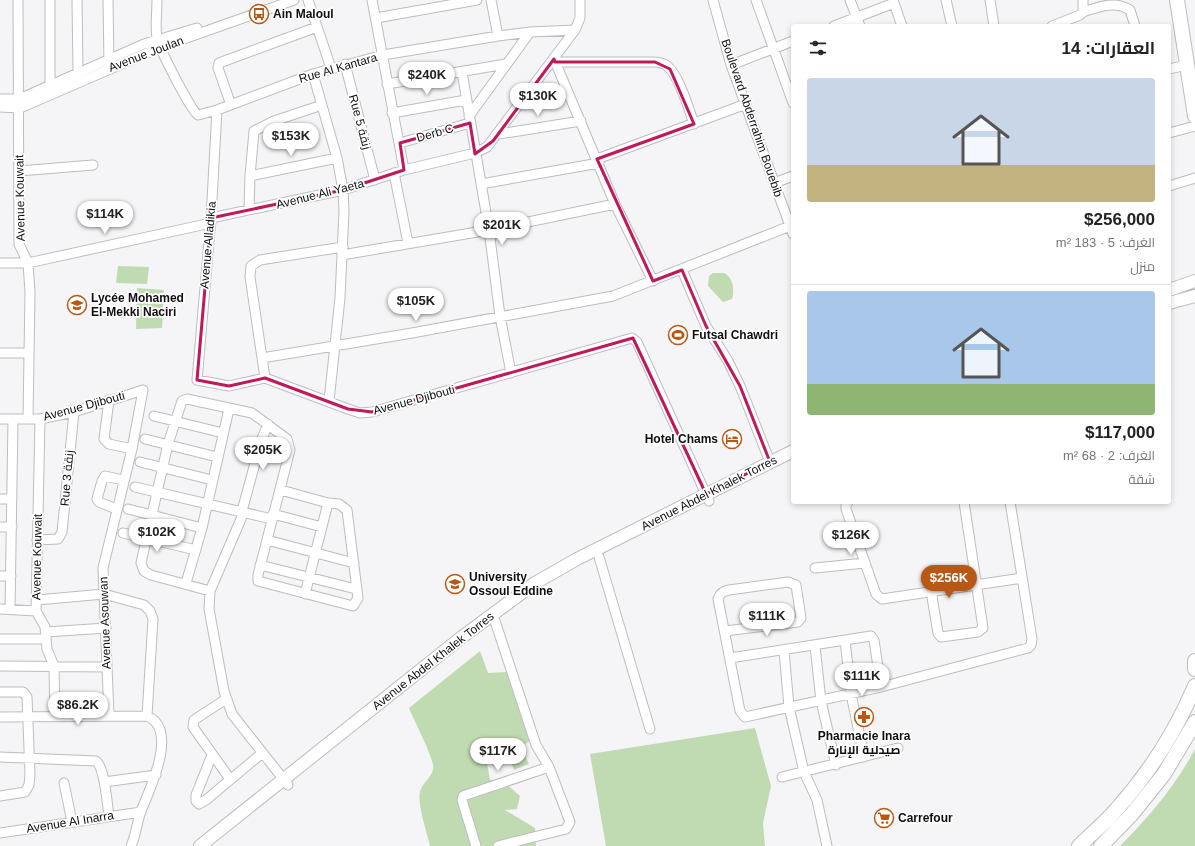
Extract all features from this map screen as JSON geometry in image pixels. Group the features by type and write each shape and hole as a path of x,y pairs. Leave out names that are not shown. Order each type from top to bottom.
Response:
{"highway":[{"path":"1177,0 1195,116"},
{"path":"1195,661 1195,669"},
{"path":"1079,846 1116,810 1158,756 1186,706 1195,686"},
{"path":"1101,846 1132,814 1164,774 1195,722"}],"main road":[{"path":"1171,289 1195,282"},
{"path":"1171,302 1195,296"},
{"name":"Avenue Abdel Khalek Torres","path":"200,846 285,783 495,621 538,590 770,462 791,452"},
{"name":"Avenue Abdel Khalek Torres","path":"211,846 285,783 479,624 535,583 577,559 791,460"}],"street":[{"name":"Avenue Kouwait","path":"18,0 20,244 28,263 30,292 28,418"},
{"path":"50,0 50,84"},
{"path":"77,0 78,72"},
{"path":"108,0 109,63"},
{"path":"157,0 159,43"},
{"name":"Avenue Joulan","path":"0,107 19,103 109,63 189,30 276,0"},
{"name":"Avenue Joulan","path":"159,43 294,0"},
{"path":"308,0 332,68"},
{"path":"372,0 404,170"},
{"path":"376,18 477,0"},
{"path":"491,0 498,36"},
{"path":"575,30 580,18 580,0"},
{"name":"Boulevard Abderrahim Bouebib","path":"713,0 731,65 791,225"},
{"path":"756,0 774,49 790,82"},
{"path":"850,0 858,22"},
{"path":"946,0 952,24"},
{"path":"990,0 994,24"},
{"path":"1082,12 1083,0"},
{"path":"846,24 858,22 893,2 901,24"},
{"path":"1057,24 1080,15 1082,12 1108,5 1120,4 1130,10 1134,24"},
{"path":"231,105 218,68 219,63 317,27"},
{"name":"Rue Al Kantara","path":"159,43 186,99 196,114 217,110 313,74 345,64 498,36 530,32 575,30"},
{"name":"Avenue Ali Yaeta","path":"0,263 28,263 211,221 249,210 343,190 404,170 475,153 487,147 499,134 555,60 575,30"},
{"path":"470,120 506,64 530,32"},
{"path":"731,65 791,42"},
{"path":"653,281 615,204 555,60 655,62 664,64 670,69 676,78 694,124"},
{"name":"Avenue Joulan","path":"0,99 19,103 50,84 78,72 109,63"},
{"name":"Rue 5 زنقة","path":"345,64 375,180"},
{"path":"387,84 506,64"},
{"path":"1171,69 1187,65"},
{"path":"462,72 489,230 500,316 511,373"},
{"path":"313,74 337,158 343,190 342,251 329,401"},
{"path":"392,112 466,100"},
{"path":"481,184 598,161 746,104"},
{"path":"249,210 252,138 254,130 258,127 322,105"},
{"name":"Avenue Alladikia","path":"217,110 211,221 197,380 229,386 265,378"},
{"name":"Derb C","path":"400,143 470,120"},
{"path":"499,134 580,120"},
{"path":"1171,133 1195,126"},
{"path":"250,176 337,158"},
{"path":"19,171 93,165"},
{"path":"394,173 408,243"},
{"path":"774,183 791,177"},
{"path":"1171,185 1195,178"},
{"path":"265,378 250,277 252,264 260,260 408,243 489,230 615,204"},
{"path":"262,358 335,344 412,333 613,296 682,270 791,225"},
{"path":"682,270 706,326 728,361 740,386 770,462"},
{"name":"Avenue Djibouti","path":"265,378 360,412 372,412 632,338 637,342 707,498"},
{"path":"0,353 29,353"},
{"name":"Avenue Djibouti","path":"0,419 40,419 74,412 143,390"},
{"name":"Avenue Asouwan","path":"109,716 103,568 123,480 132,449 143,390"},
{"path":"109,400 104,439 109,444 132,449"},
{"path":"210,591 186,583 151,575 144,571 141,563 168,444 180,405 184,400 252,413 287,439 290,444 281,490 257,579 260,582 353,606 358,598 347,510 339,504 328,503 281,490"},
{"path":"186,583 202,528 206,503 229,409"},
{"name":"Rue 3 زنقة","path":"37,540 58,539 62,532 74,412"},
{"path":"154,416 223,433"},
{"path":"10,609 13,419"},
{"name":"Avenue Kouwait","path":"40,419 36,611 43,622 47,650 54,666 55,716"},
{"path":"268,424 261,441 243,511 210,591 209,609 226,698 236,722 285,783"},
{"path":"145,439 217,457"},
{"path":"140,462 212,480"},
{"path":"116,509 98,502 102,481 106,476 123,480"},
{"path":"135,487 243,511 322,526"},
{"path":"0,499 12,499"},
{"path":"305,594 328,503"},
{"path":"846,504 846,510 876,594 882,599 1022,578"},
{"path":"931,591 938,633 944,638 978,632 983,628 964,504"},
{"path":"725,631 798,622 801,618 796,585 788,582 729,590 721,593 718,599 740,711 743,716 748,717 881,687 1023,649 1031,645 1032,638 1010,504"},
{"path":"128,508 202,528"},
{"path":"0,527 12,527"},
{"path":"123,533 146,540 196,550"},
{"path":"267,540 354,563"},
{"path":"599,557 650,730"},
{"path":"814,568 865,563"},
{"path":"260,565 356,588"},
{"path":"0,576 11,576"},
{"path":"36,600 104,594 144,605 152,614 147,716"},
{"path":"0,609 36,611"},
{"path":"495,621 536,745 549,767 570,822 566,829 498,846"},
{"path":"0,639 106,628"},
{"path":"730,658 784,651 870,636 874,638 881,687"},
{"path":"845,640 851,694 864,757"},
{"path":"815,646 821,701 836,765"},
{"path":"784,651 790,708 804,772 817,800 827,846"},
{"path":"0,666 107,667"},
{"path":"0,692 23,692 26,694 30,774 28,789 22,794 0,796"},
{"path":"226,698 194,720 193,723 195,730 230,779"},
{"path":"0,717 147,716 158,722 161,730 159,762 156,775 140,812 131,846"},
{"path":"782,777 836,765 898,748"},
{"path":"212,755 196,795 197,803 199,804 206,800 261,754"},
{"path":"0,757 93,760 98,762 104,782 109,816"},
{"path":"476,846 462,800 463,796 549,767"},
{"path":"104,782 156,775"},
{"path":"64,783 72,822"},
{"name":"Avenue Al Inarra","path":"0,833 140,812"}],"highlighted area":[{"path":"554,59 555,62 655,62 670,69 694,124 597,159 653,281 682,270 706,326 740,386 770,462 706,494 633,338 372,412 348,409 265,378 229,386 197,380 211,218 343,190 404,170 400,143 470,123 475,154 493,141"}],"green space":[{"path":"118,266 149,267 147,284 116,283"},
{"path":"713,273 724,273 729,277 733,288 732,299 723,302 708,286 709,276"},
{"path":"137,288 164,290 162,328 136,329"},
{"path":"480,651 488,673 507,672 515,680 533,739 521,747 529,764 514,770 507,750 485,752 490,780 505,783 520,796 517,809 505,810 535,828 536,846 430,846 419,797 421,788 432,772 433,765 426,744 409,708"},
{"path":"755,728 771,786 763,823 765,846 606,846 590,754"},
{"path":"1195,749 1195,846 1120,846 1141,824 1171,788"}],"place":[{"name":"Ain Maloul","path":"259,14"},
{"name":"Lycée Mohamed El-Mekki Naciri","path":"77,305"},
{"name":"Futsal Chawdri","path":"678,335"},
{"name":"Hotel Chams","path":"732,439"},
{"name":"University Ossoul Eddine","path":"455,584"},
{"name":"Pharmacie Inara صيدلية الإنارة","path":"864,717"},
{"name":"Carrefour","path":"884,818"}]}
